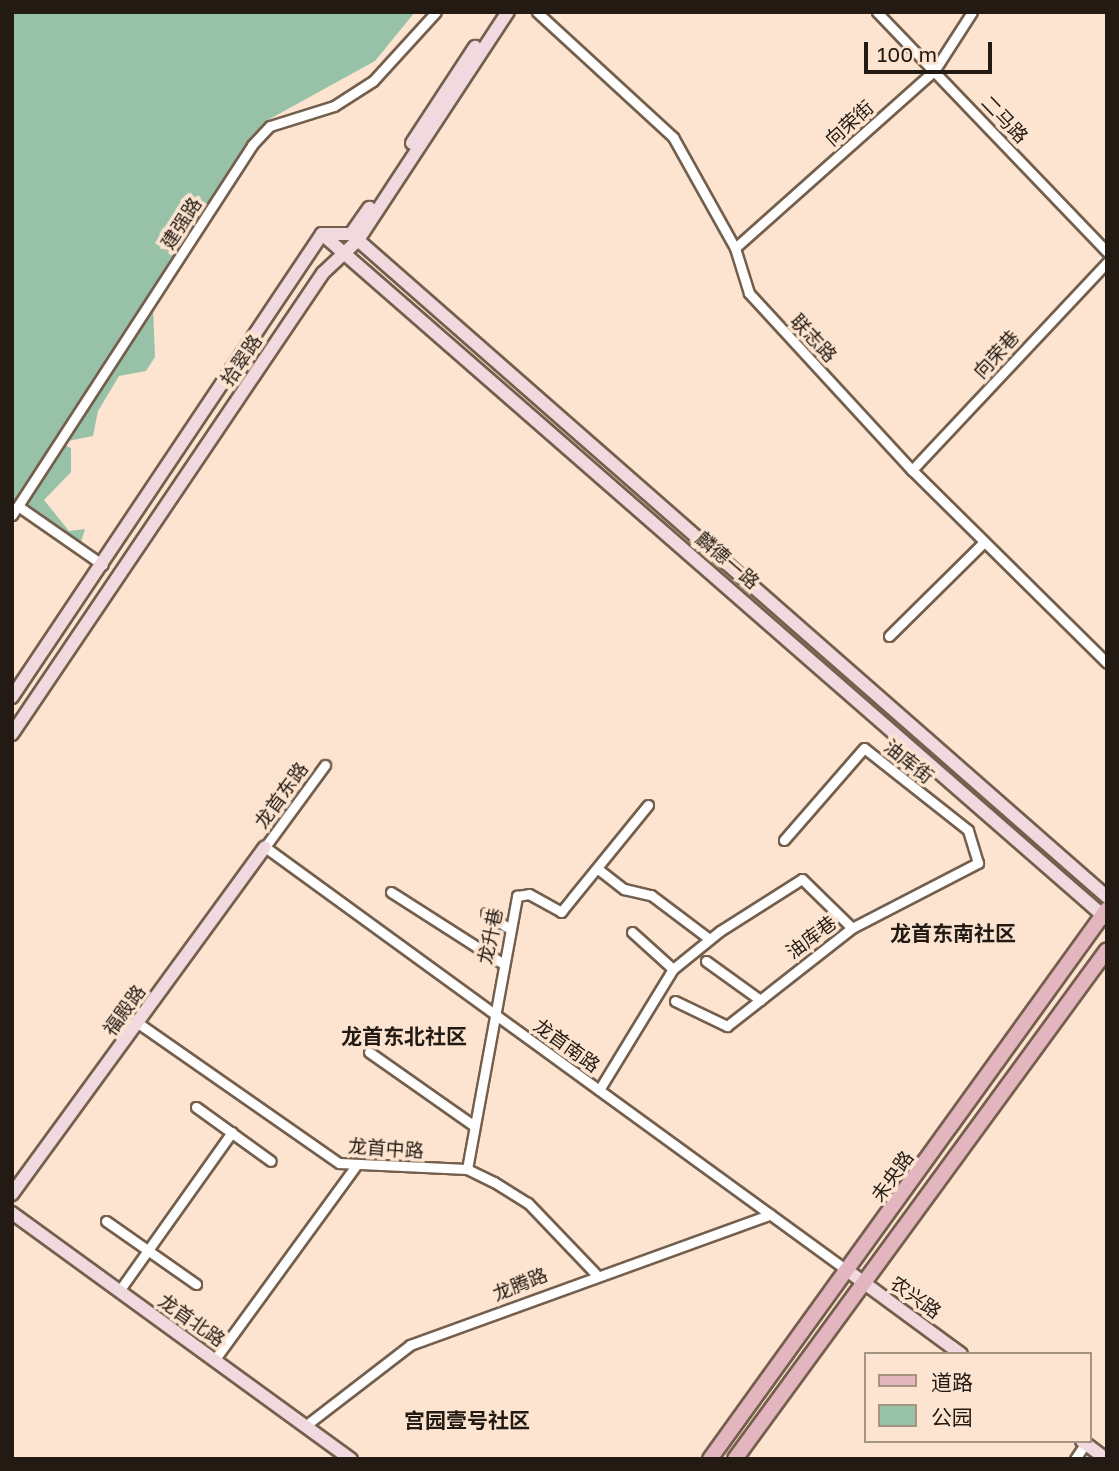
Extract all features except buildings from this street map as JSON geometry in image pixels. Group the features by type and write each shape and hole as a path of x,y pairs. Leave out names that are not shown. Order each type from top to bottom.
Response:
{"main road":[{"name":"拾翠路","path":"354,237 498,12"},
{"name":"拾翠路","path":"12,734 508,12"},
{"name":"拾翠路","path":"12,697 103,565 322,234"},
{"path":"322,234 354,237"},
{"name":"麟德一路","path":"322,234 345,249 1105,914"},
{"name":"麟德一路","path":"354,237 1107,897"},
{"name":"福殿路","path":"12,1195 265,847"},
{"name":"未央路","path":"710,1459 1105,914"},
{"name":"未央路","path":"735,1459 1107,950"},
{"name":"龙首北路","path":"12,1213 351,1459"},
{"name":"农兴路","path":"848,1271 958,1352"},
{"path":"1084,1443 1106,1459"}],"street":[{"name":"建强路","path":"12,515 252,145 270,126 334,106 373,81 436,12"},
{"name":"联志路","path":"537,12 673,136 735,248 749,293 912,470 1107,663"},
{"name":"二马路","path":"877,12 1107,252"},
{"name":"向荣街","path":"735,248 934,71 972,12"},
{"name":"向荣巷","path":"912,470 1107,262"},
{"path":"18,506 103,565"},
{"path":"889,636 985,542"},
{"name":"油库街","path":"784,840 864,748 968,830 978,863"},
{"name":"龙首东路","path":"265,847 325,765"},
{"name":"龙升巷","path":"467,1169 507,927 517,897 529,894 561,912 648,805"},
{"name":"龙首南路","path":"265,847 848,1271"},
{"name":"油库巷","path":"675,1001 725,1026 852,928 978,863"},
{"path":"597,869 619,887 652,895 708,938"},
{"path":"599,1090 673,969 708,938 803,879 852,928"},
{"path":"391,892 502,963"},
{"path":"486,913 507,927"},
{"path":"632,932 673,969"},
{"path":"706,961 760,1000"},
{"name":"龙首中路","path":"138,1023 317,1148 355,1167 467,1169 528,1203 595,1273"},
{"path":"369,1052 473,1125"},
{"path":"196,1107 271,1161"},
{"path":"119,1292 146,1249 232,1132"},
{"path":"215,1359 355,1167"},
{"name":"龙腾路","path":"305,1426 410,1345 595,1273 770,1215"},
{"path":"106,1221 196,1284"},
{"path":"1075,1459 1084,1443"}],"green space":[{"path":"12,12 415,12 375,61 266,121 12,508"},
{"path":"153,307 155,357 146,371 119,376 98,411 93,436 68,441"},
{"path":"64,445 71,448 71,472 44,500 69,531 85,529 80,545 24,506"}],"district":[{"name":"龙首东南社区","path":"953,933"},
{"name":"龙首东北社区","path":"404,1036"},
{"name":"宫园壹号社区","path":"467,1420"}]}
